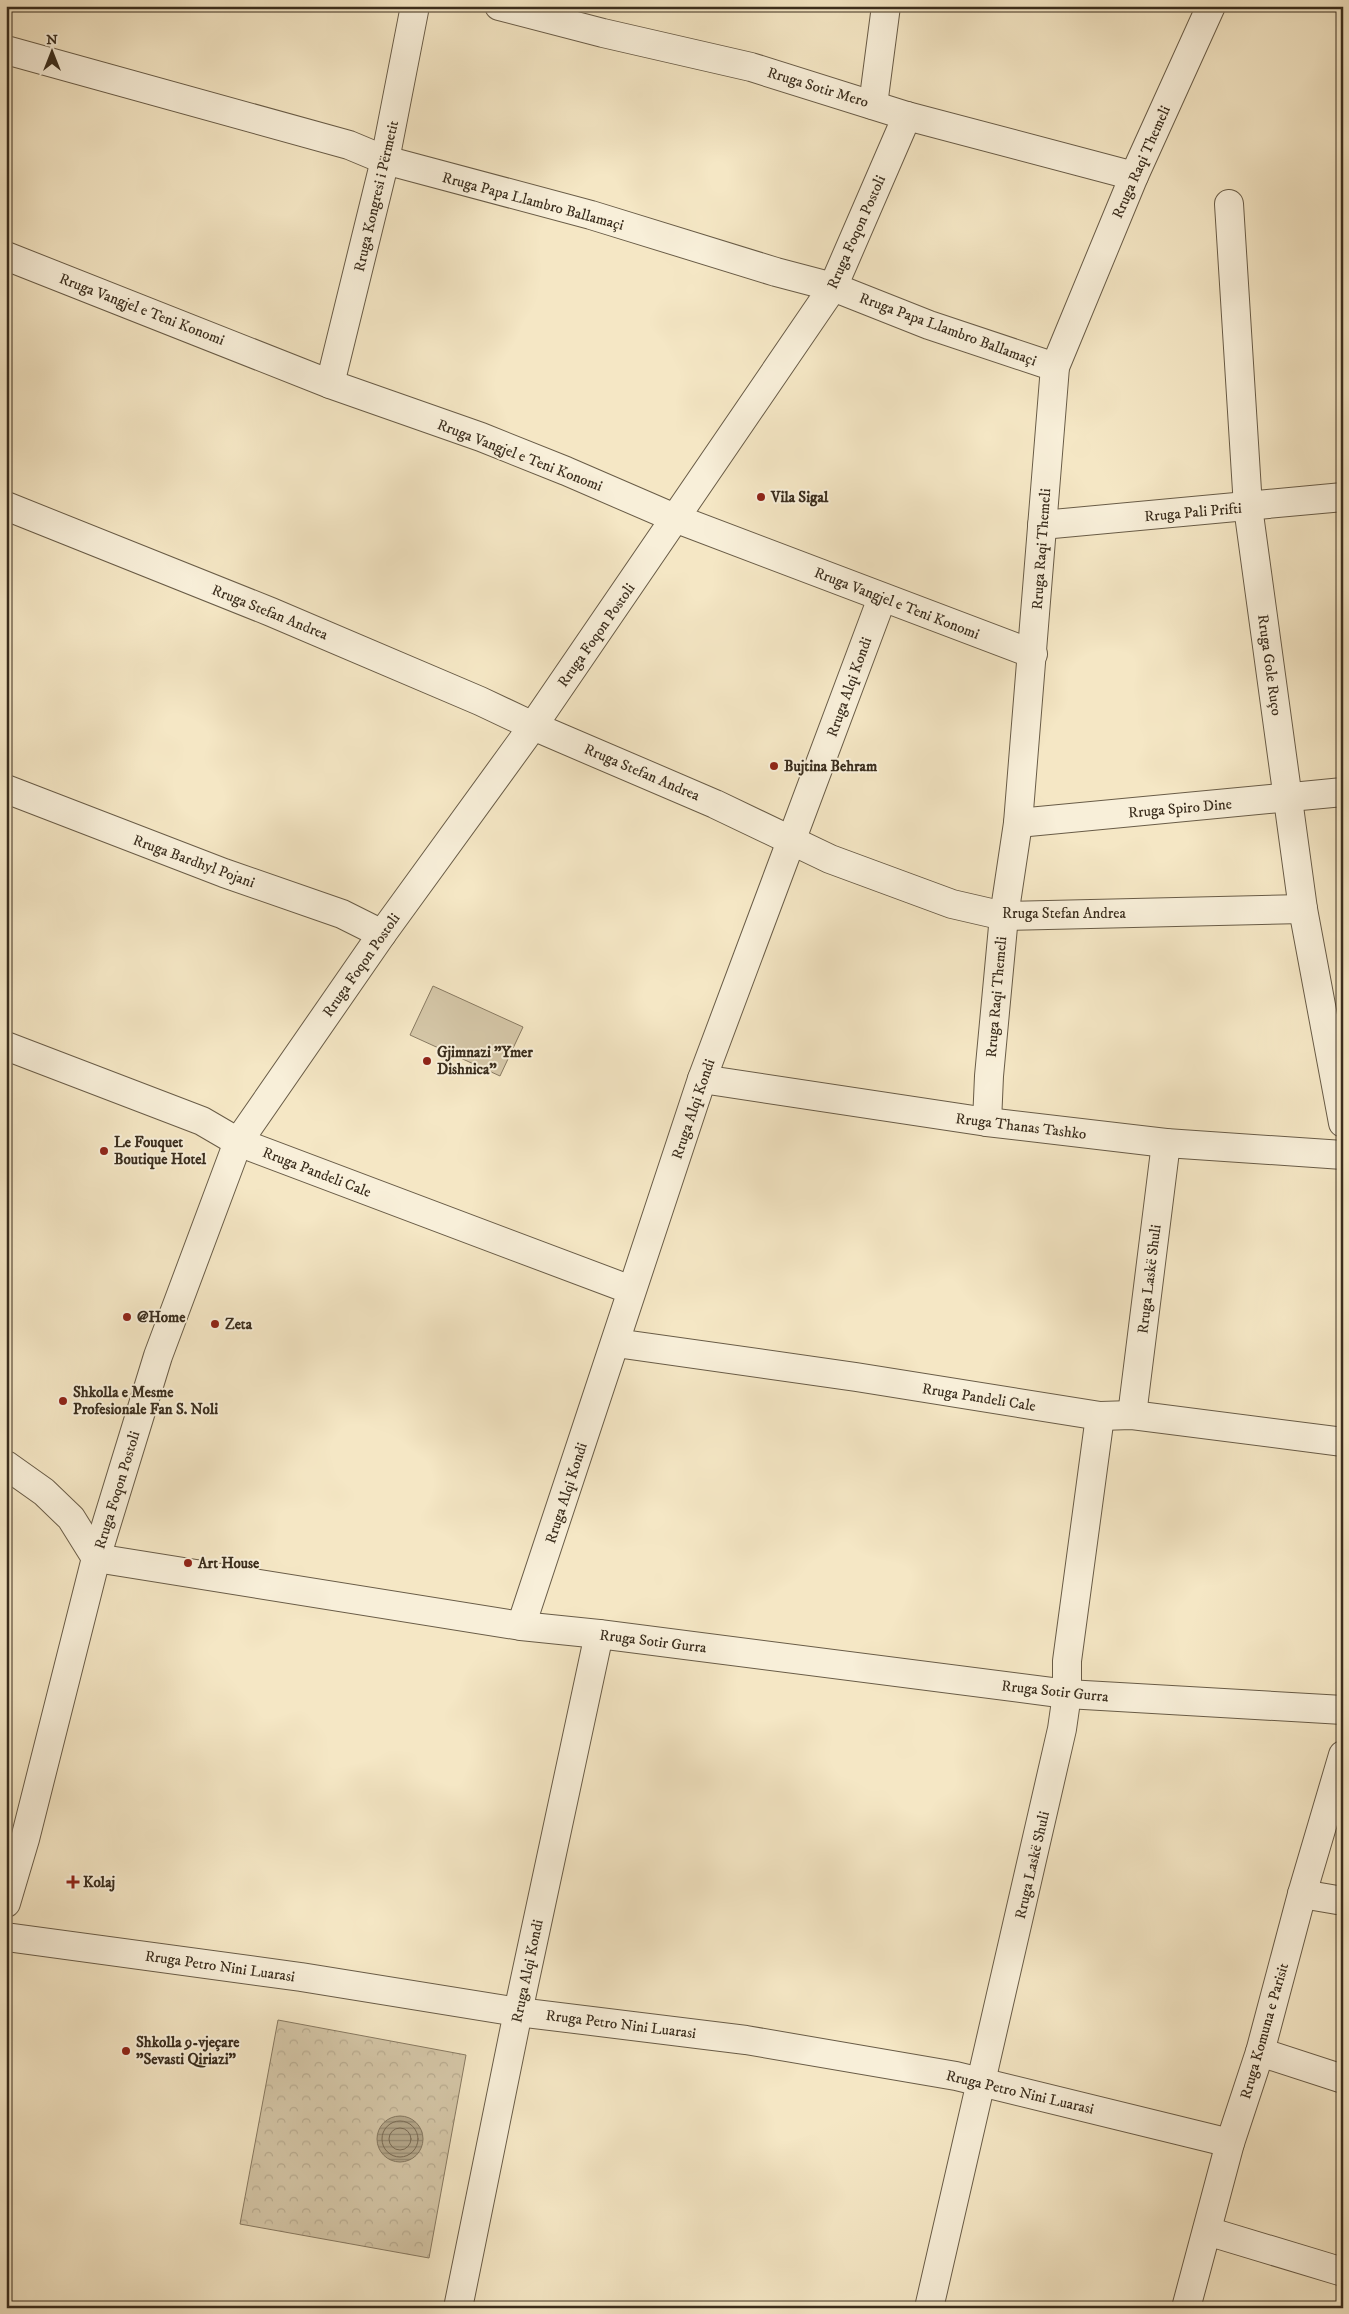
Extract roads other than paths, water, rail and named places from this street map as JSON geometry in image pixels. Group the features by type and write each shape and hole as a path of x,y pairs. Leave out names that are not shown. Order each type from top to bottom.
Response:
{"street":[{"name":"Rruga Kongresi i Përmetit","path":"330,384 385,160 415,6"},
{"name":"Rruga Sotir Mero","path":"499,6 603,33 751,67 907,116 1134,176"},
{"path":"873,105 886,6"},
{"name":"Rruga Raqi Themeli","path":"987,1122 989,1076 1004,916 1018,823 1055,366 1134,176 1211,6"},
{"name":"Rruga Papa Llambro Ballamaçi","path":"6,50 349,145 385,160 591,215 776,272 833,287 929,325 1055,366"},
{"name":"Rruga Foqon Postoli","path":"6,1903 16,1836 96,1558 158,1356 238,1142 382,934 533,726 677,519 833,287 907,116"},
{"name":"Rruga Gole Ruço","path":"1229,204 1248,507 1303,909 1336,1049 1343,1123"},
{"name":"Rruga Vangjel e Teni Konomi","path":"6,256 330,384 481,437 677,519 1033,654"},
{"name":"Rruga Pali Prifti","path":"1042,525 1343,498"},
{"name":"Rruga Stefan Andrea","path":"6,506 280,616 480,700 533,726 715,804 751,823 792,840 830,859 952,904 1004,916 1303,909"},
{"name":"Rruga Alqi Kondi","path":"521,1626 702,1078 882,598"},
{"name":"Rruga Bardhyl Pojani","path":"6,789 224,873 342,914 382,934"},
{"name":"Rruga Spiro Dine","path":"1018,823 1288,799 1343,792"},
{"name":"Rruga Pandeli Cale","path":"6,1046 202,1121 238,1142 631,1290"},
{"name":"Rruga Thanas Tashko","path":"702,1078 987,1122 1166,1143 1343,1155"},
{"name":"Rruga Laskë Shuli","path":"1132,1415 1166,1143"},
{"name":"Rruga Pandeli Cale","path":"616,1343 856,1377 1100,1416 1132,1415 1343,1442"},
{"name":"Rruga Laskë Shuli","path":"929,2308 1062,1729 1067,1694 1067,1661 1100,1416"},
{"path":"6,1465 44,1492 71,1518 96,1558"},
{"name":"Rruga Sotir Gurra","path":"96,1558 521,1626 599,1634 1067,1694 1343,1710"},
{"name":"Rruga Alqi Kondi","path":"458,2308 518,2012 599,1634"},
{"name":"Rruga Komuna e Parisit","path":"1186,2308 1230,2143 1260,2052 1302,1894 1343,1755"},
{"path":"1302,1894 1343,1901"},
{"name":"Rruga Petro Nini Luarasi","path":"6,1937 301,1977 518,2012 746,2040 956,2076 1230,2143"},
{"path":"1260,2052 1343,2079"},
{"path":"1207,2232 1343,2272"}],"water":[{"path":"400,2116 413,2120 419,2126 423,2139 419,2152 413,2158 400,2162 387,2158 381,2152 377,2139 381,2126 387,2120"}],"place":[{"name":"Vila Sigal","path":"761,497"},
{"name":"Bujtina Behram","path":"774,766"},
{"name":"Gjimnazi \"Ymer Dishnica\"","path":"427,1061"},
{"name":"Le Fouquet Boutique Hotel","path":"104,1151"},
{"name":"@Home","path":"127,1317"},
{"name":"Zeta","path":"215,1324"},
{"name":"Shkolla e Mesme Profesionale Fan S. Noli","path":"63,1401"},
{"name":"Art House","path":"188,1563"},
{"name":"Kolaj","path":"73,1882"},
{"name":"Shkolla 9-vjeçare \"Sevasti Qiriazi\"","path":"126,2051"}]}
